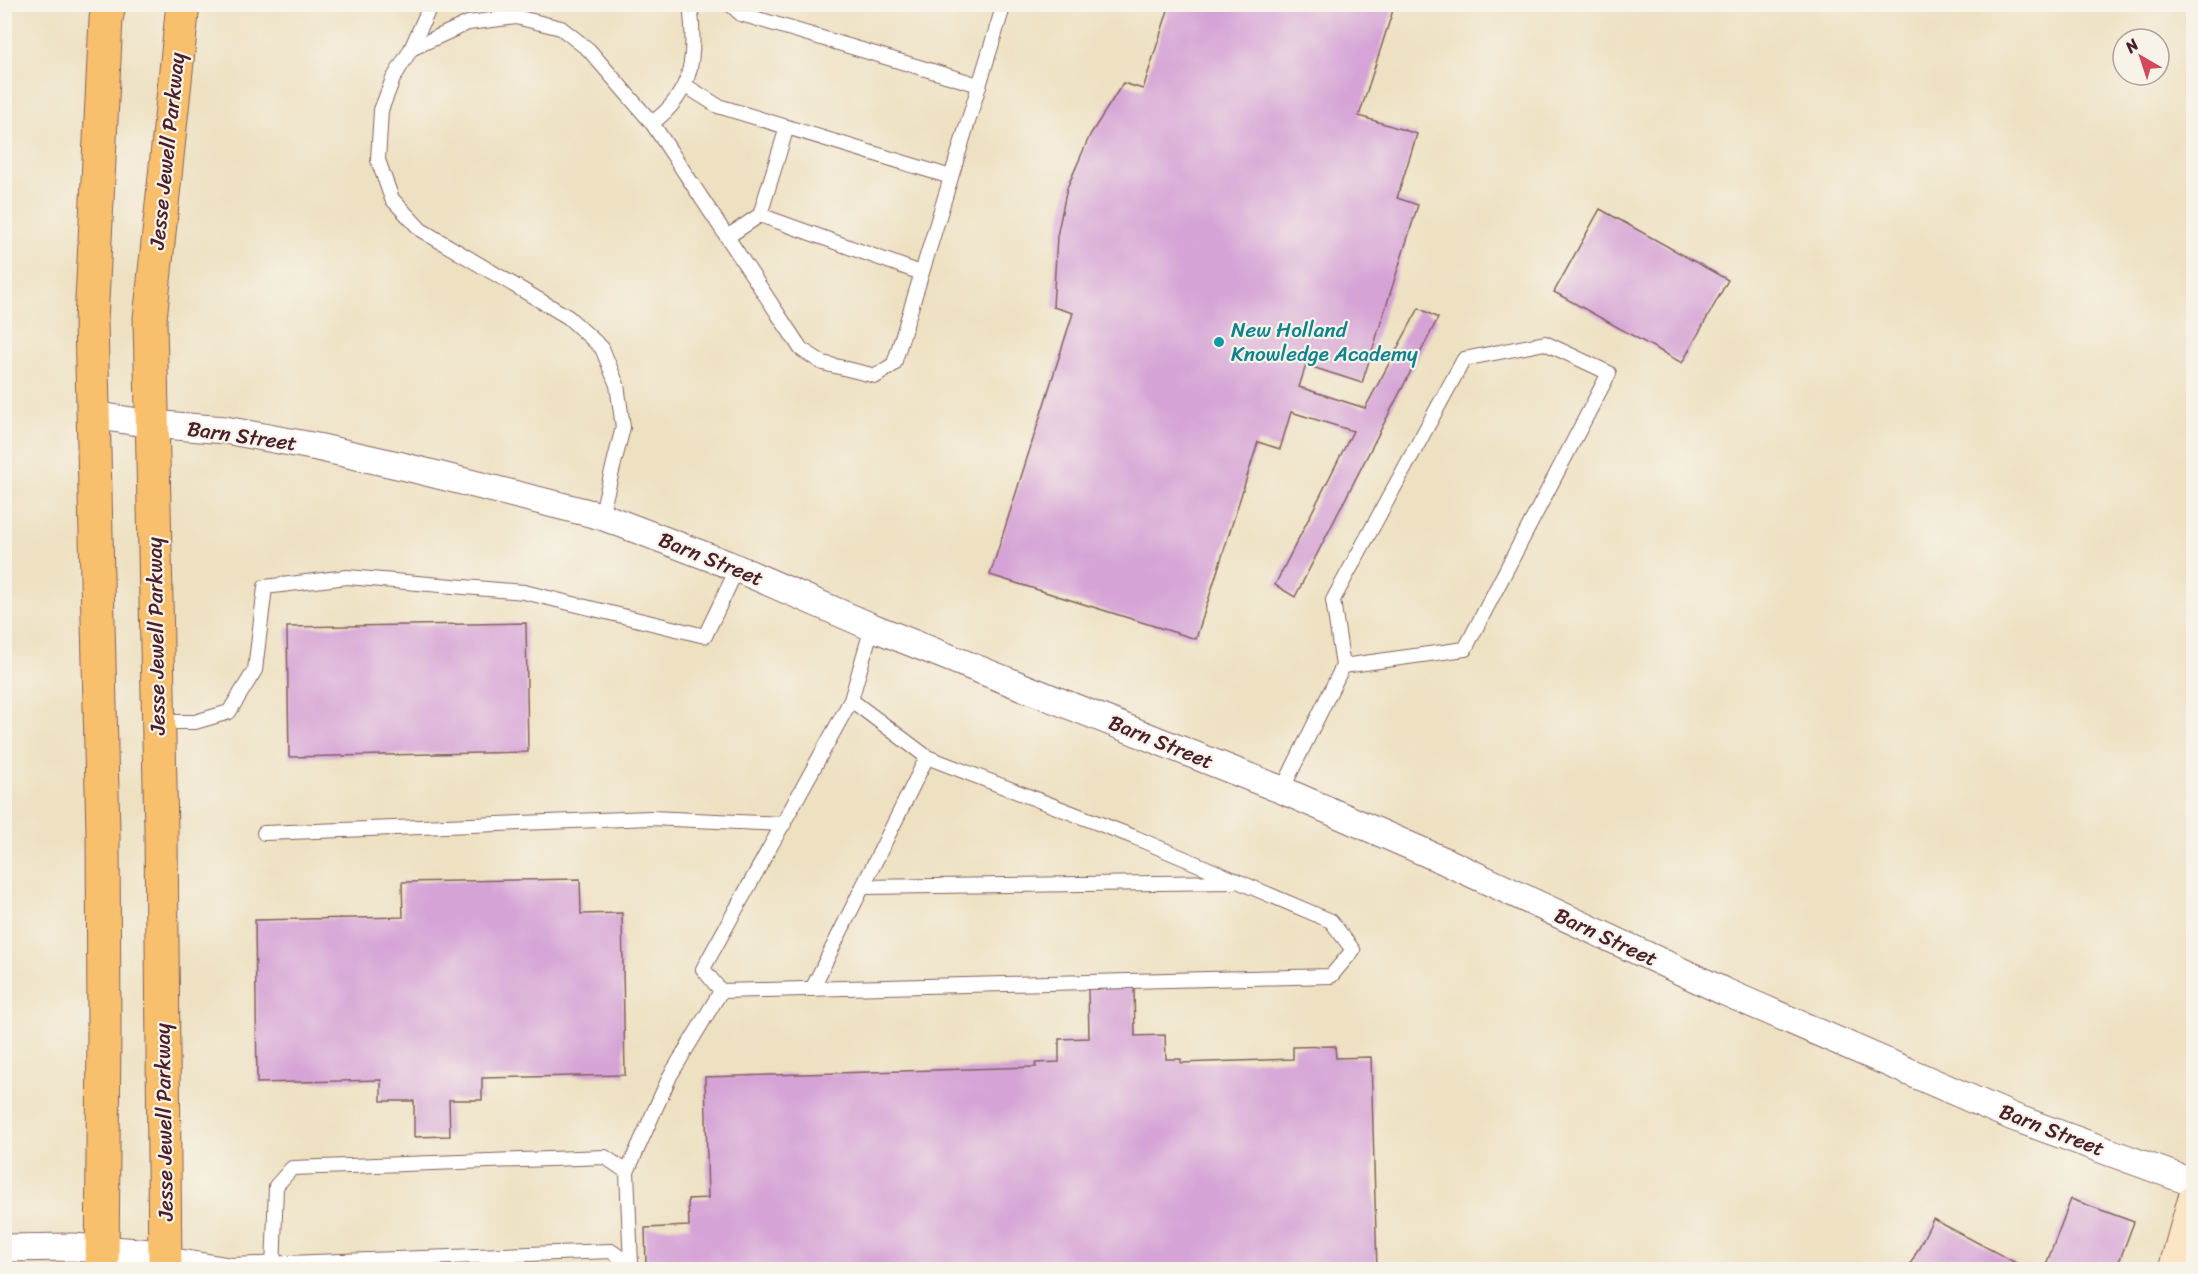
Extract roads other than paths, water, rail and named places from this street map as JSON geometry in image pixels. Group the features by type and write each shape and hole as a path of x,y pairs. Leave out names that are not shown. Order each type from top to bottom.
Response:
{"main road":[{"path":"102,1260 103,845 92,310 106,19 109,4"},
{"name":"Jesse Jewell Parkway","path":"165,1262 150,319 183,4"}],"street":[{"name":"Barn Street","path":"93,415 151,424 225,430 317,447 424,471 601,516 737,569 872,627 1282,790 1447,862 1723,991 2002,1112 2193,1184"},
{"path":"2175,1269 2193,1201"},
{"path":"4,1248 72,1247 102,1260 165,1262"}],"lane":[{"path":"431,4 411,49 393,79 381,110 378,160 392,199 421,230 568,317 602,348 617,385 623,427 601,516"},
{"path":"730,4 741,14 979,85"},
{"path":"411,49 468,23 516,18 561,28 589,50 652,123 801,349 823,363 876,376 894,363 1004,4"},
{"path":"652,123 668,111 686,86 694,41 690,5"},
{"path":"686,86 718,106 951,177"},
{"path":"727,237 760,215 787,127"},
{"path":"760,215 921,273"},
{"path":"1282,790 1343,666 1333,600 1464,359 1545,343 1609,373 1465,649 1343,666"},
{"path":"158,722 195,722 229,712 255,670 265,587 347,577 524,592 705,636 737,569"},
{"path":"721,992 703,969 850,700 872,627"},
{"path":"721,992 1331,976 1353,950 1331,921 1134,837 927,757 850,700"},
{"path":"812,989 927,757"},
{"path":"264,833 651,818 784,824"},
{"path":"863,887 1238,882"},
{"path":"631,1267 627,1172 670,1076 721,992"},
{"path":"273,1266 276,1186 292,1168 605,1157 627,1172"},
{"path":"165,1262 273,1266 611,1251 631,1267"}],"place":[{"name":"New Holland Knowledge Academy","path":"1219,342"}]}
